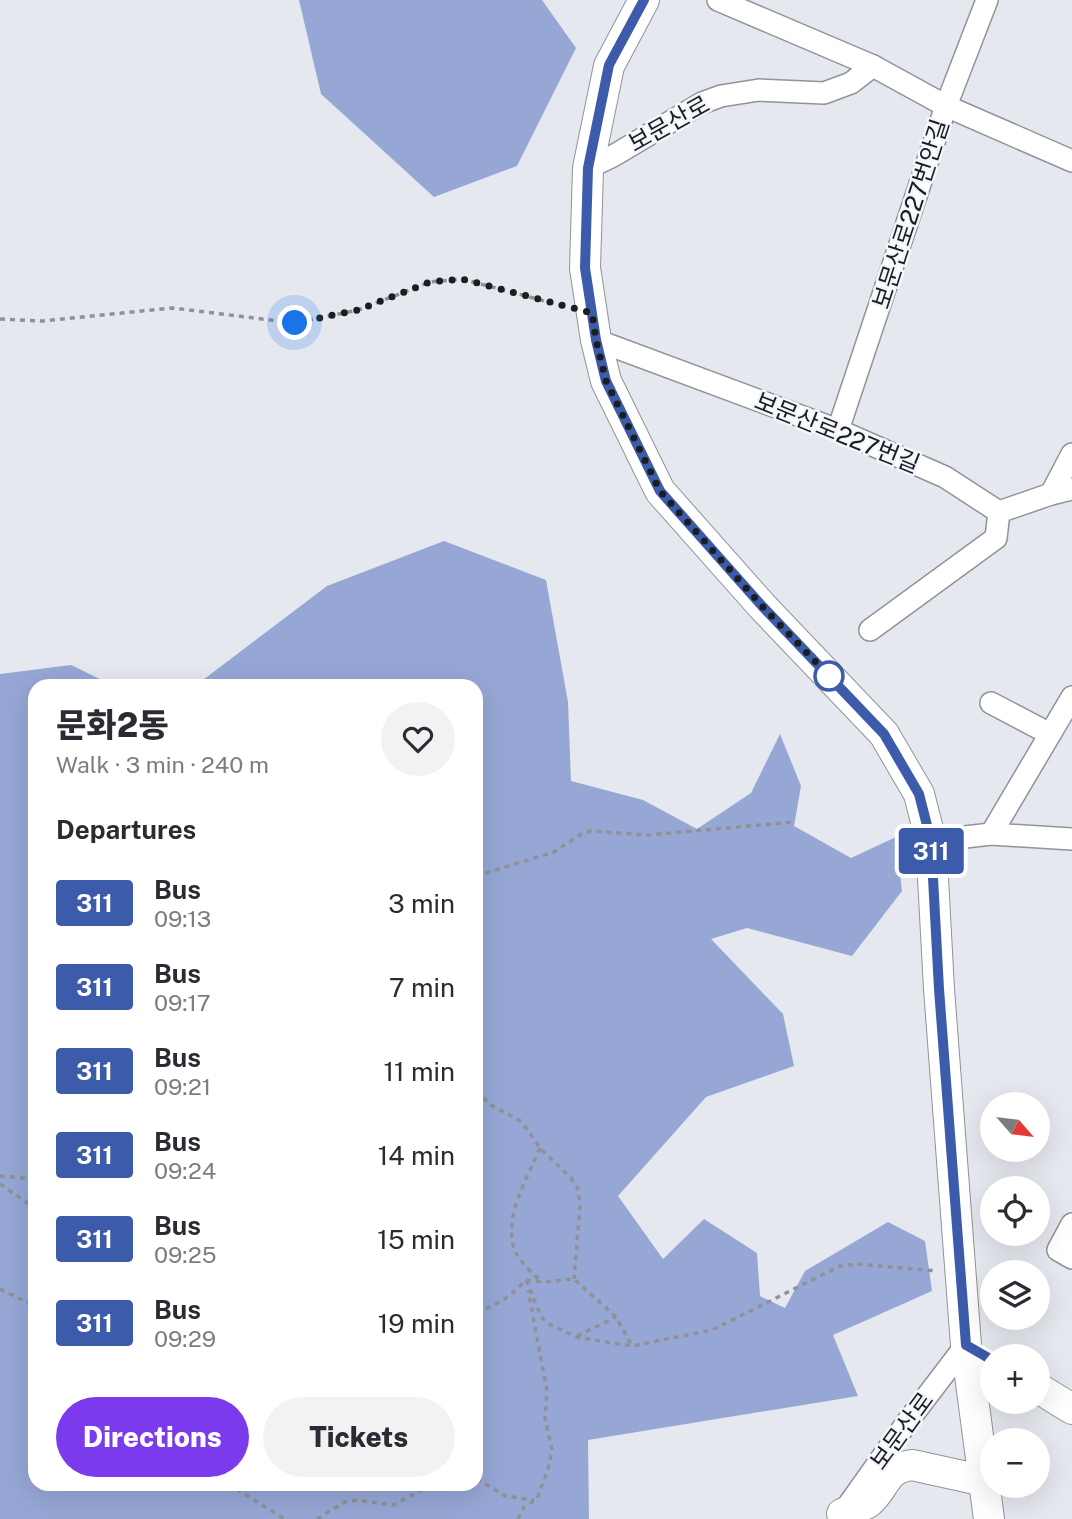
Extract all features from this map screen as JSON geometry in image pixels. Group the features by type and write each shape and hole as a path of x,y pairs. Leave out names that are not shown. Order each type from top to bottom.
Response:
{"main road":[{"name":"보문산로","path":"644,0 609,65 588,168 585,268 606,381 660,491 762,606 884,734 919,794 931,841 939,989 966,1345 980,1445"},
{"path":"966,1345 980,1353"},
{"path":"1050,1395 1072,1409"},
{"path":"841,1517 868,1503 890,1473 904,1466 912,1465 980,1480"},
{"name":"보문산로","path":"987,1498 989,1519"}],"street":[{"path":"718,0 873,66 946,106 1072,160"},
{"name":"보문산로227번안길","path":"838,430 946,106 987,0"},
{"name":"보문산로","path":"588,168 712,99 759,90 824,93 851,83 873,66"},
{"name":"보문산로227번길","path":"594,327 945,477 999,512"},
{"path":"870,629 996,538 999,512 1062,491 1072,453"},
{"path":"991,834 1072,697"},
{"path":"991,703 1050,734"},
{"path":"931,841 991,834 1072,838"},
{"path":"1072,1224 1058,1250 1072,1258"},
{"name":"보문산로","path":"841,1517 908,1420 966,1345"}],"path":[{"path":"0,319 42,321 173,308 295,323 358,310 430,282 462,279 594,327"},
{"path":"483,874 554,852 583,832 649,835 794,822"},
{"path":"483,1098 522,1122 540,1148 571,1178 578,1189 580,1206 574,1279"},
{"path":"540,1148 515,1208 512,1228 517,1254 542,1282"},
{"path":"0,1176 28,1179"},
{"path":"0,1184 28,1203"},
{"path":"526,1280 542,1319 576,1337 632,1346 712,1330 840,1266 857,1264 961,1274"},
{"path":"483,1309 502,1301 526,1280 542,1282 574,1279 615,1317 632,1346"},
{"path":"518,1519 524,1507 537,1499 552,1450 545,1419 547,1391 526,1280"},
{"path":"0,1289 28,1303"},
{"path":"576,1337 615,1317"},
{"path":"483,1482 505,1496 537,1499"},
{"path":"239,1491 285,1519"},
{"path":"317,1519 345,1502 357,1500 393,1505 420,1491"}],"shaded area":[{"path":"299,0 542,0 576,48 517,166 434,197 321,94"},
{"path":"444,541 546,580 568,702 571,781 643,800 697,829 751,793 780,734 801,786 794,826 851,858 896,837 902,891 852,956 747,928 711,939 783,1014 794,1066 706,1097 618,1196 663,1259 704,1219 757,1253 760,1296 785,1308 805,1271 888,1222 925,1241 932,1291 833,1335 858,1396 588,1440 589,1519 0,1519 0,674 71,665 100,679 28,679 28,1491 483,1491 483,679 204,679 327,586"}],"bus line":[{"name":"311","path":"644,0 609,65 588,168 585,268 601,361 606,381 660,491 762,606 884,734 919,794 931,841 939,989 966,1345 980,1353"}],"route":[{"path":"295,323 358,310 430,282 462,279 592,313 606,381 660,491 762,606 832,679 829,676"}]}
